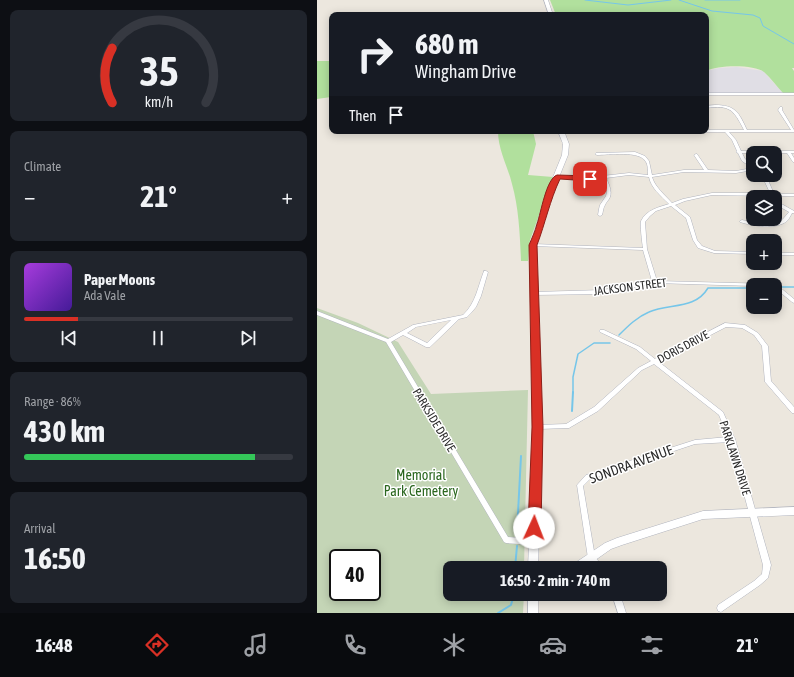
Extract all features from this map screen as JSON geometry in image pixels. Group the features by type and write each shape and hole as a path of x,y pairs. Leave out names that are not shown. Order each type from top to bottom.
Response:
{"street":[{"path":"546,0 550,12"},
{"path":"709,94 794,94"},
{"path":"709,107 722,106 731,108 736,112 746,131"},
{"path":"781,108 780,110 794,131"},
{"path":"709,131 794,131"},
{"path":"726,131 734,140 738,152 746,162"},
{"path":"533,561 538,427 533,245 566,147 566,142 562,134"},
{"path":"738,152 794,152"},
{"path":"788,152 794,161"},
{"path":"597,154 639,154 647,159 655,187 671,204 688,216 695,240 700,247 708,251 746,253"},
{"path":"696,155 706,170"},
{"path":"557,177 584,179 629,174 651,176 706,170 736,172 746,170"},
{"path":"600,215 600,209 609,198 609,192 604,177"},
{"path":"655,282 645,249 643,222 648,215 655,210 698,196 712,194 746,195"},
{"path":"782,196 794,195"},
{"path":"742,221 749,224 776,224 785,220 792,212 782,206"},
{"path":"533,245 645,249"},
{"path":"782,254 794,254"},
{"path":"317,313 388,341 415,326 458,318 471,312 476,304 486,272"},
{"name":"JACKSON STREET","path":"534,294 603,292 655,282 746,285"},
{"name":"JACKSON STREET","path":"782,292 794,302"},
{"path":"403,333 428,346 458,318"},
{"name":"DORIS DRIVE","path":"538,427 567,426 596,409 640,368 725,325 743,326 756,334 765,346 768,382 794,411"},
{"name":"PARKLAWN DRIVE","path":"602,332 638,348 721,414 732,439 767,565 765,576 721,608"},
{"name":"PARKSIDE DRIVE","path":"388,341 506,540 534,542"},
{"name":"SONDRA AVENUE","path":"593,558 580,486 588,477 695,442 732,439"},
{"path":"588,561 608,546 620,541 703,515 794,512"},
{"path":"533,601 533,613"},
{"path":"618,601 622,613"}],"shaded area":[{"path":"737,67 763,71 783,93 709,94 709,70"}],"green space":[{"path":"550,0 794,0 794,68 792,68 794,71 794,93 783,93 764,72 759,69 735,66 709,70 709,12 555,12"},
{"path":"317,61 329,61 329,97 317,99"},
{"path":"498,134 534,134 536,144 528,175 553,177 530,240 528,261 521,261 518,213 510,178"},
{"name":"Memorial Park Cemetery","path":"317,308 358,323 398,342 431,394 528,390 524,561 443,561 443,601 524,601 523,613 317,613"}],"waterway":[{"path":"585,0 628,5 671,0"},
{"path":"679,0 712,11 753,15 760,18 763,26 794,44"},
{"path":"705,0 740,0"},
{"path":"782,287 794,287"},
{"path":"619,335 641,316 657,309 689,303 703,295 708,288 746,288"},
{"path":"573,392 573,377 578,354 594,343 610,343"},
{"path":"572,411 573,392"},
{"path":"517,532 521,456"},
{"path":"516,561 517,546"},
{"path":"498,613 511,605 512,601"}],"route":[{"path":"534,528 538,427 533,245 541,225 550,192 557,177 590,179"}]}
